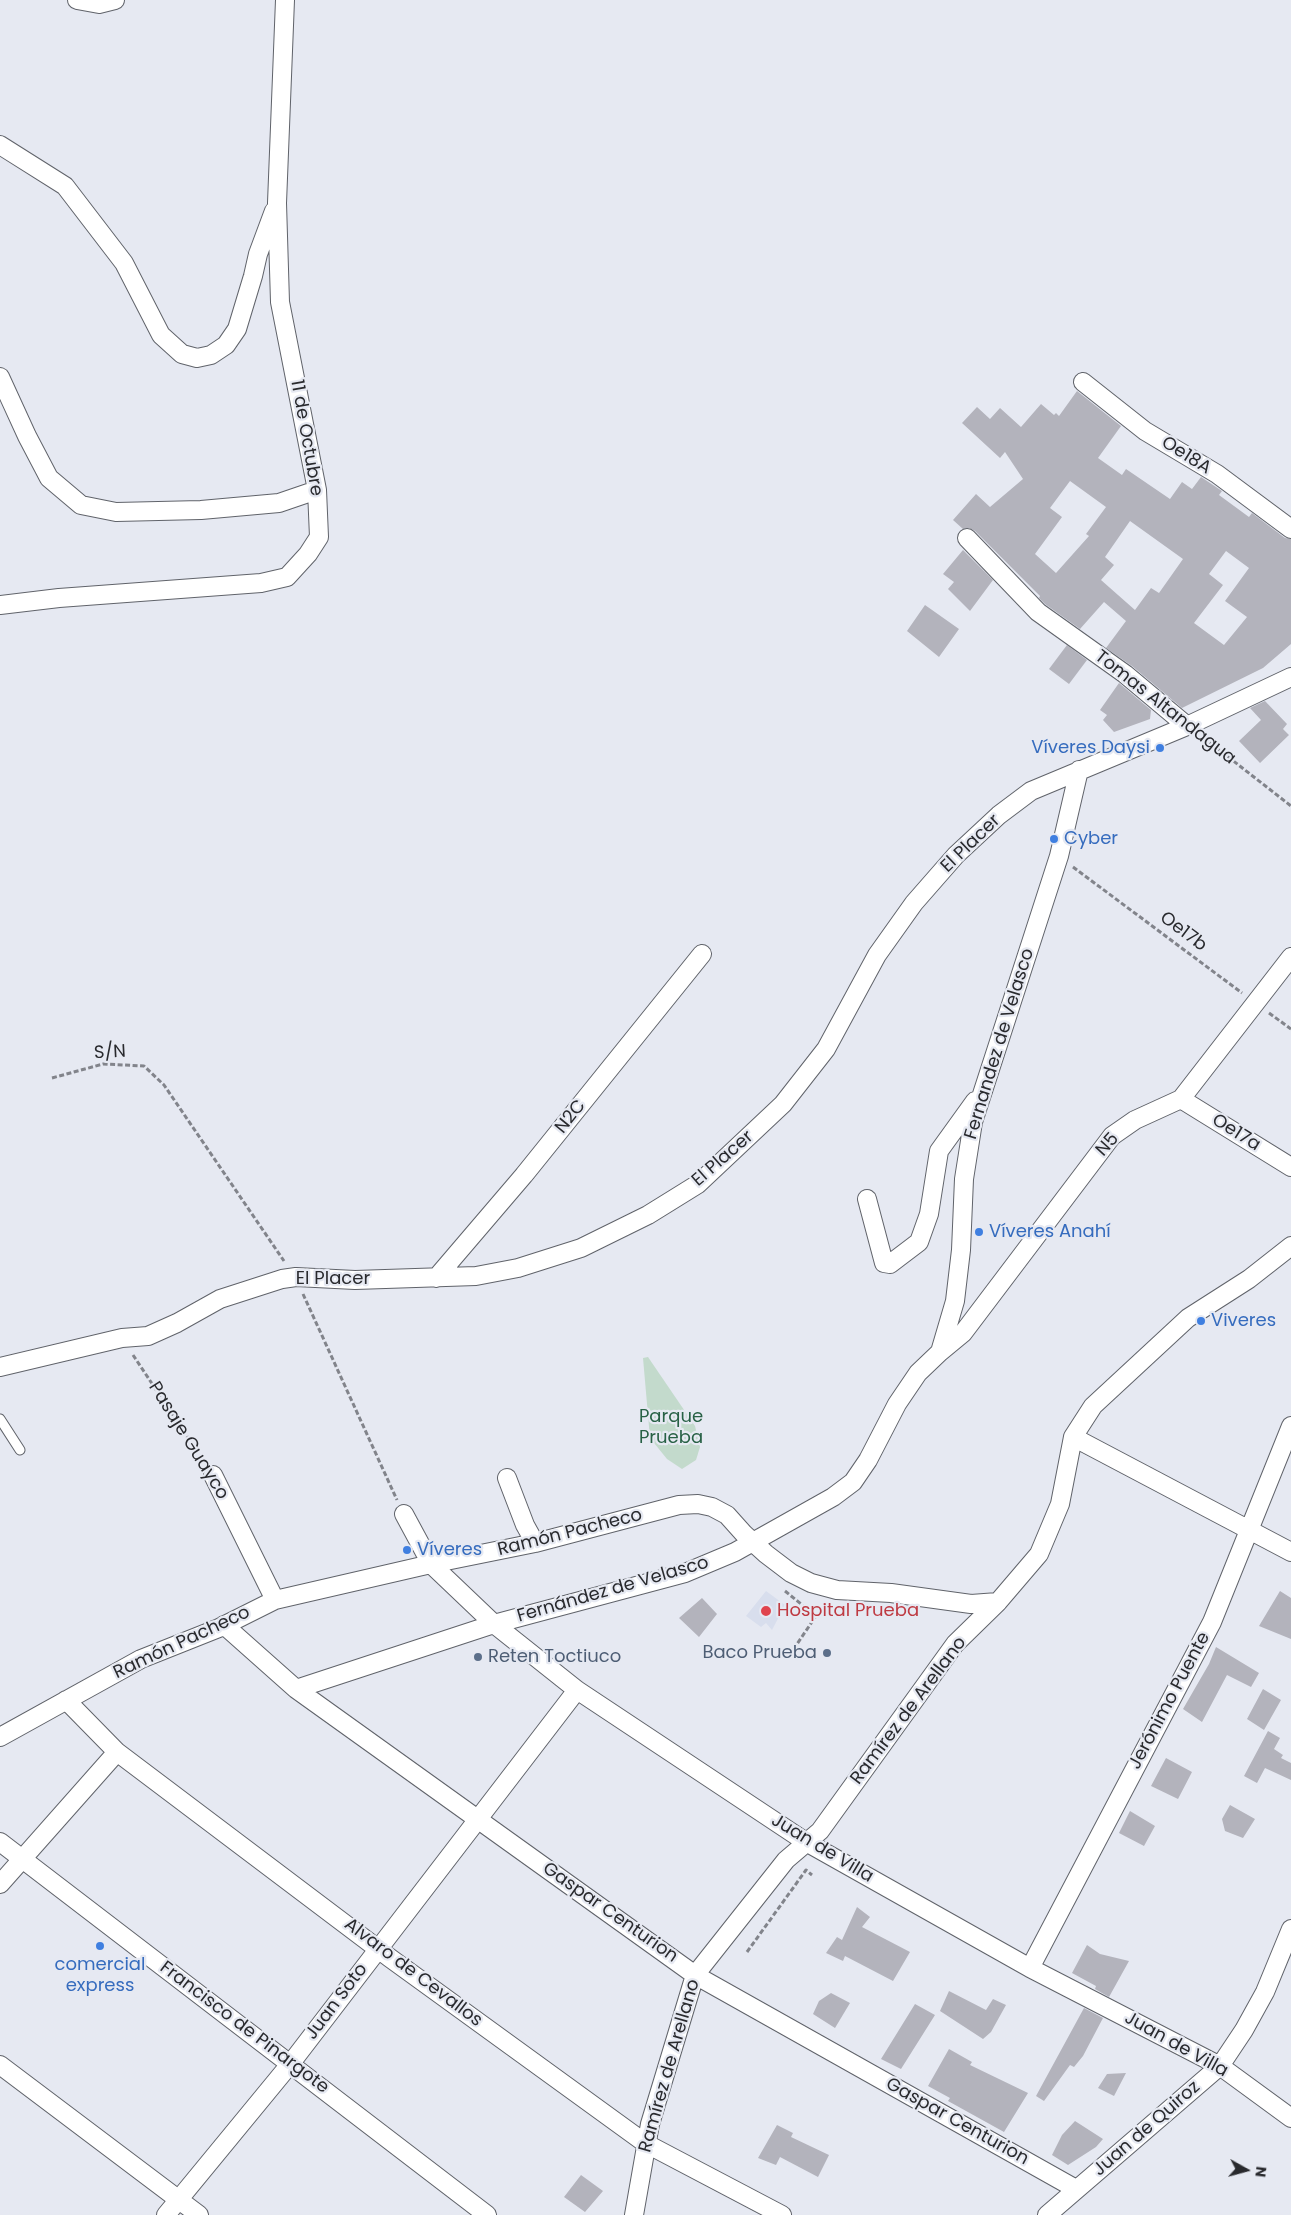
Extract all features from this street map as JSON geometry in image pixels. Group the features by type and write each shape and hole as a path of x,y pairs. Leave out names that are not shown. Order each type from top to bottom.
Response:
{"street":[{"path":"77,0 99,4 116,0"},
{"name":"11 de Octubre","path":"0,605 59,598 261,583 287,576 308,554 319,538 317,490 280,302 277,203 285,0"},
{"path":"0,145 65,186 124,262 161,335 182,354 197,358 211,355 226,345 237,329 251,285 258,254 277,203"},
{"path":"0,377 49,478 81,505 116,512 201,510 279,503 317,490"},
{"name":"Oe18A","path":"1083,382 1145,430 1216,474 1291,529"},
{"name":"Tomas Altandagua","path":"967,538 1038,612 1125,674 1187,726"},
{"name":"El Placer","path":"0,1367 122,1338 148,1336 177,1323 220,1299 282,1279 436,1278 476,1276 518,1268 582,1248 648,1215 698,1184 783,1104 826,1049 877,955 914,903 956,855 999,815 1031,792 1079,770 1187,726 1291,677"},
{"name":"Fernandez de Velasco","path":"940,1352 955,1301 961,1250 964,1179 973,1122 1059,856 1079,770"},
{"name":"N2C","path":"436,1278 524,1175 702,954"},
{"name":"N5","path":"940,1352 963,1333 1112,1136 1135,1120 1181,1099 1291,957"},
{"path":"867,1199 884,1263 890,1264 919,1242 930,1208 939,1151 984,1088"},
{"name":"Oe17a","path":"1181,1099 1291,1167"},
{"name":"Ramírez de Arellano","path":"634,2215 646,2143 695,1975 786,1860 820,1831 956,1644 998,1602 1039,1554 1060,1504 1072,1437 1093,1406 1188,1318 1249,1279 1291,1246"},
{"name":"Fernández de Velasco","path":"296,1689 494,1624 685,1573 725,1557 833,1497 852,1482 868,1460 897,1404 918,1373 940,1352"},
{"name":"Jerónimo Puente","path":"1030,1968 1212,1622 1291,1426"},
{"path":"1072,1437 1291,1552"},
{"name":"Pasaje Guayco","path":"213,1475 275,1600"},
{"path":"507,1478 525,1525 535,1544"},
{"name":"Ramón Pacheco","path":"1,1735 141,1660 224,1625 275,1600 431,1564 535,1544 679,1505 698,1504 712,1507 727,1515 753,1542 792,1573 811,1583 837,1590 901,1594 971,1604 998,1602"},
{"name":"Juan de Villa","path":"404,1514 431,1564 494,1624 577,1690 806,1842 1030,1968 1220,2066 1291,2118"},
{"name":"Gaspar Centurion","path":"224,1625 296,1689 695,1975 1076,2189"},
{"name":"Juan Soto","path":"166,2215 291,2063 577,1690"},
{"name":"Alvaro de Cevallos","path":"66,1700 117,1752 378,1949 646,2143 782,2215"},
{"path":"0,1884 21,1858 117,1752"},
{"name":"Francisco de Pinargote","path":"0,1842 487,2215"},
{"name":"Juan de Quiroz","path":"1047,2215 1220,2066 1266,1992 1291,1930"},
{"path":"0,2065 177,2201 199,2215"}],"lane":[{"path":"0,1419 20,1450"}],"path":[{"name":"Tomas Altandagua","path":"1187,726 1291,806"},
{"name":"Oe17b","path":"1059,856 1291,1029"},
{"name":"S/N","path":"52,1078 103,1064 144,1066 164,1085"},
{"name":"Pasaje Guayco","path":"122,1338 213,1475"},
{"path":"796,1647 813,1623"},
{"path":"747,1952 806,1870 812,1875"}],"shaded area":[{"name":"Hospital Prueba","path":"766,1591 785,1605 772,1630 766,1623 761,1627 746,1616"}],"green space":[{"name":"Parque Prueba","path":"648,1357 695,1426 700,1447 696,1460 682,1469 667,1459 650,1438 643,1358"}],"building":[{"path":"1077,391 1121,426 1098,458 1122,475 1126,469 1170,499 1182,482 1192,489 1201,477 1222,491 1219,495 1249,517 1252,513 1285,538 1291,539 1291,644 1263,668 1182,708 1132,666 1106,648 1126,621 1104,602 1080,629 1045,604 1039,598 1040,596 975,531 969,528 963,529 953,520 976,494 990,507 1023,479 1005,452 1000,458 962,423 977,407 990,419 1000,408 1021,427 1041,404 1054,415 1056,413 1059,416","holes":["1070,481 1106,507 1086,534 1089,536 1056,573 1035,554 1062,517 1050,508","1130,521 1183,559 1159,593 1151,588 1135,610 1101,580 1114,565 1105,557","1226,551 1249,568 1225,601 1247,617 1224,645 1194,623 1223,585 1209,574"]},
{"path":"963,550 993,580 970,611 948,589 954,582 943,574"},
{"path":"925,605 959,629 939,657 907,631"},
{"path":"1067,645 1087,660 1069,684 1049,669"},
{"path":"1119,683 1151,710 1150,719 1114,732 1103,720 1107,715 1100,710"},
{"path":"1265,701 1287,724 1283,729 1289,735 1260,763 1239,741 1261,720 1250,708"},
{"path":"1280,1591 1291,1598 1291,1639 1259,1626"},
{"path":"702,1598 717,1614 699,1637 679,1618"},
{"path":"1216,1647 1259,1673 1251,1687 1227,1675 1202,1722 1183,1709 1209,1664"},
{"path":"1263,1689 1281,1700 1264,1730 1247,1719"},
{"path":"1268,1731 1280,1738 1274,1749 1283,1755 1281,1758 1291,1763 1291,1780 1265,1768 1257,1783 1244,1776"},
{"path":"1166,1758 1192,1772 1178,1799 1151,1786"},
{"path":"1230,1805 1255,1819 1243,1838 1225,1831 1222,1819"},
{"path":"1130,1811 1155,1826 1144,1846 1119,1833"},
{"path":"857,1907 870,1917 862,1927 910,1952 893,1981 845,1956 843,1961 826,1953 837,1937 842,1940"},
{"path":"1087,1945 1100,1954 1129,1961 1109,1997 1095,1989 1096,1986 1072,1973"},
{"path":"949,1991 986,2010 993,1999 1006,2005 991,2032 983,2039 940,2011"},
{"path":"831,1993 850,2003 835,2028 813,2014 819,2001"},
{"path":"915,2004 935,2015 901,2069 881,2059"},
{"path":"1084,2008 1103,2018 1083,2056 1074,2067 1070,2065 1044,2101 1036,2096"},
{"path":"949,2049 972,2062 970,2065 1028,2093 1004,2132 948,2101 950,2098 928,2086"},
{"path":"1126,2073 1114,2096 1098,2088 1107,2074"},
{"path":"1075,2121 1103,2139 1096,2147 1068,2165 1052,2155 1062,2135"},
{"path":"777,2125 793,2133 791,2137 829,2155 818,2177 780,2157 776,2165 758,2158"},
{"path":"581,2175 603,2191 585,2212 564,2197"}],"place":[{"name":"Víveres Daysi","path":"1160,748"},
{"name":"Cyber","path":"1054,839"},
{"name":"Víveres Anahí","path":"979,1232"},
{"name":"Viveres","path":"1201,1321"},
{"name":"Víveres","path":"407,1550"},
{"name":"Hospital Prueba","path":"766,1611"},
{"name":"Baco Prueba","path":"827,1653"},
{"name":"Reten Toctiuco","path":"478,1657"},
{"name":"comercial express","path":"100,1946"}]}
